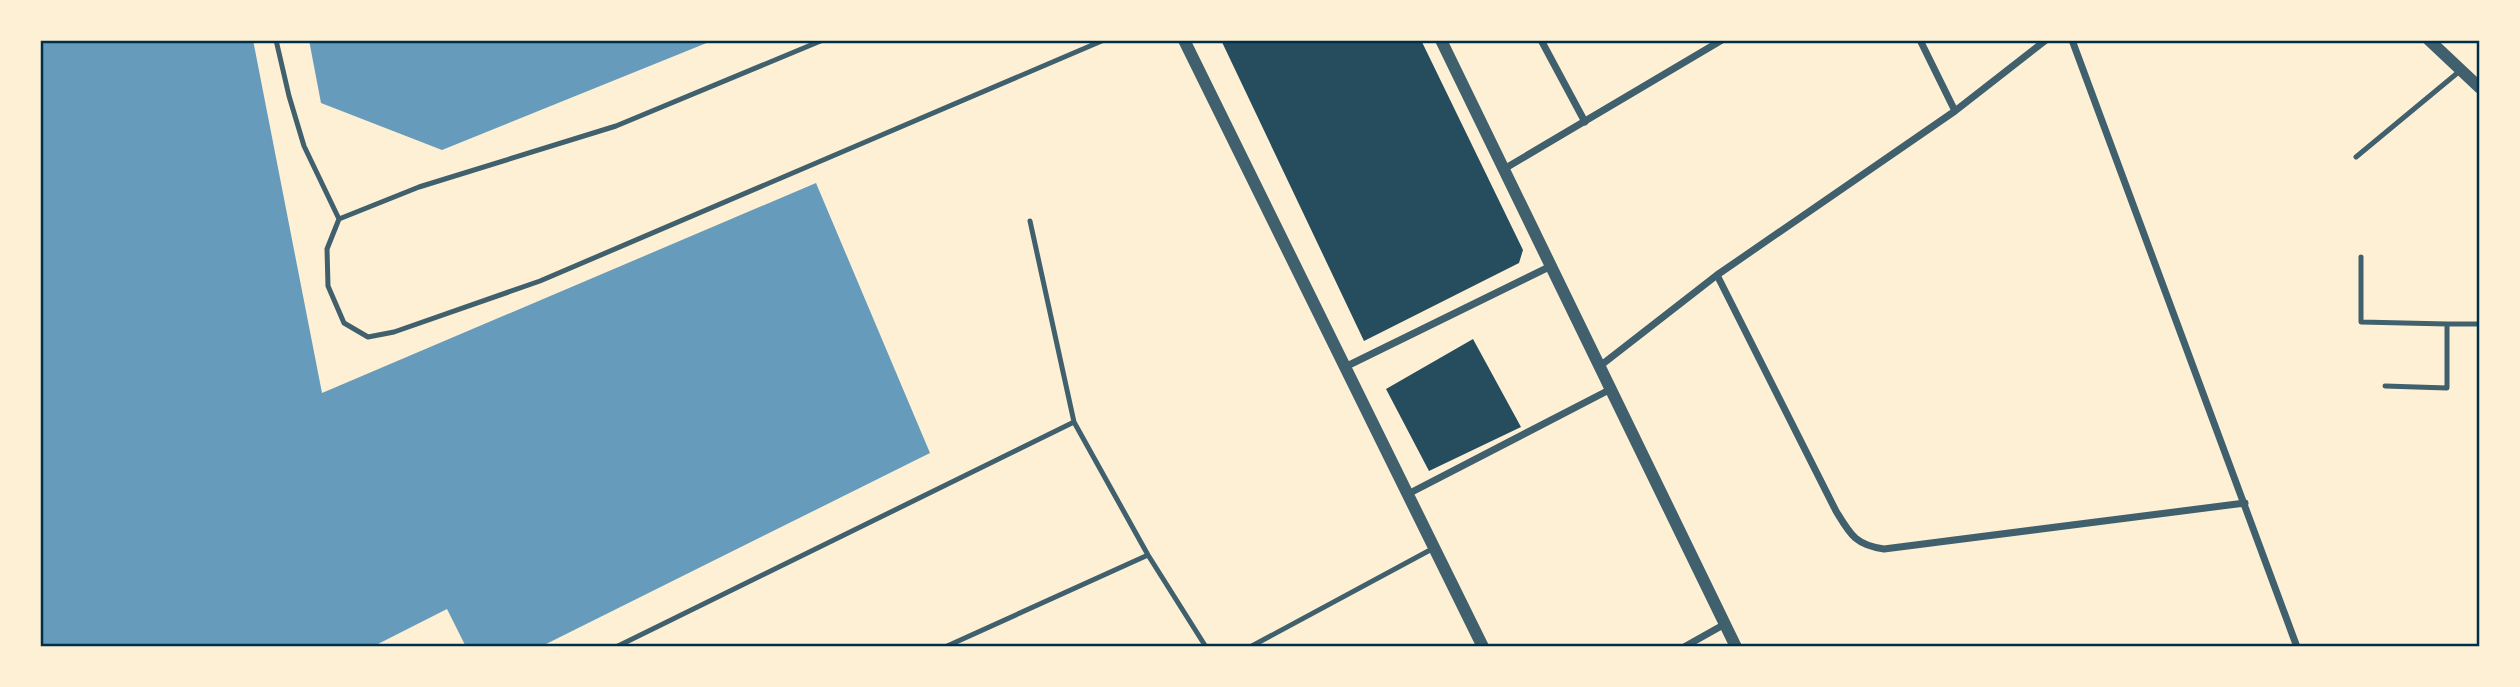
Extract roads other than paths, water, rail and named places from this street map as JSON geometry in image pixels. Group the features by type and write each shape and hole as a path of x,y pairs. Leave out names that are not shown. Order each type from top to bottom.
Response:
{"street":[{"path":"1184,40 1483,647"},
{"path":"1441,40 1736,647"},
{"path":"1541,40 1584,122"},
{"path":"1504,169 1722,40"},
{"path":"1920,40 1955,111"},
{"path":"1600,366 1717,275 1955,111 2046,40"},
{"path":"2072,40 2297,647"},
{"path":"2430,40 2480,88"},
{"path":"1345,367 1551,266"},
{"path":"1717,275 1836,511 1851,536 1868,547 1884,550 2245,503"},
{"path":"1408,495 1611,389"},
{"path":"1684,647 1725,624"}],"lane":[{"path":"276,40 304,146 340,219"},
{"path":"823,40 616,126 419,187 340,219 327,249 328,286 344,323 368,337 394,332 540,281 1104,40"},
{"path":"2356,157 2461,70"},
{"path":"1030,221 1074,422 1148,555 1206,647"},
{"path":"2361,257 2361,322 2480,324"},
{"path":"2385,386 2447,388 2447,324"},
{"path":"615,647 1074,422"},
{"path":"1250,647 1434,548"},
{"path":"946,647 1148,555"}],"water":[{"path":"40,40 253,40 322,393 816,183 930,453 540,647 466,647 447,609 372,647 40,647"},
{"path":"309,40 714,40 442,150 321,103"}]}
